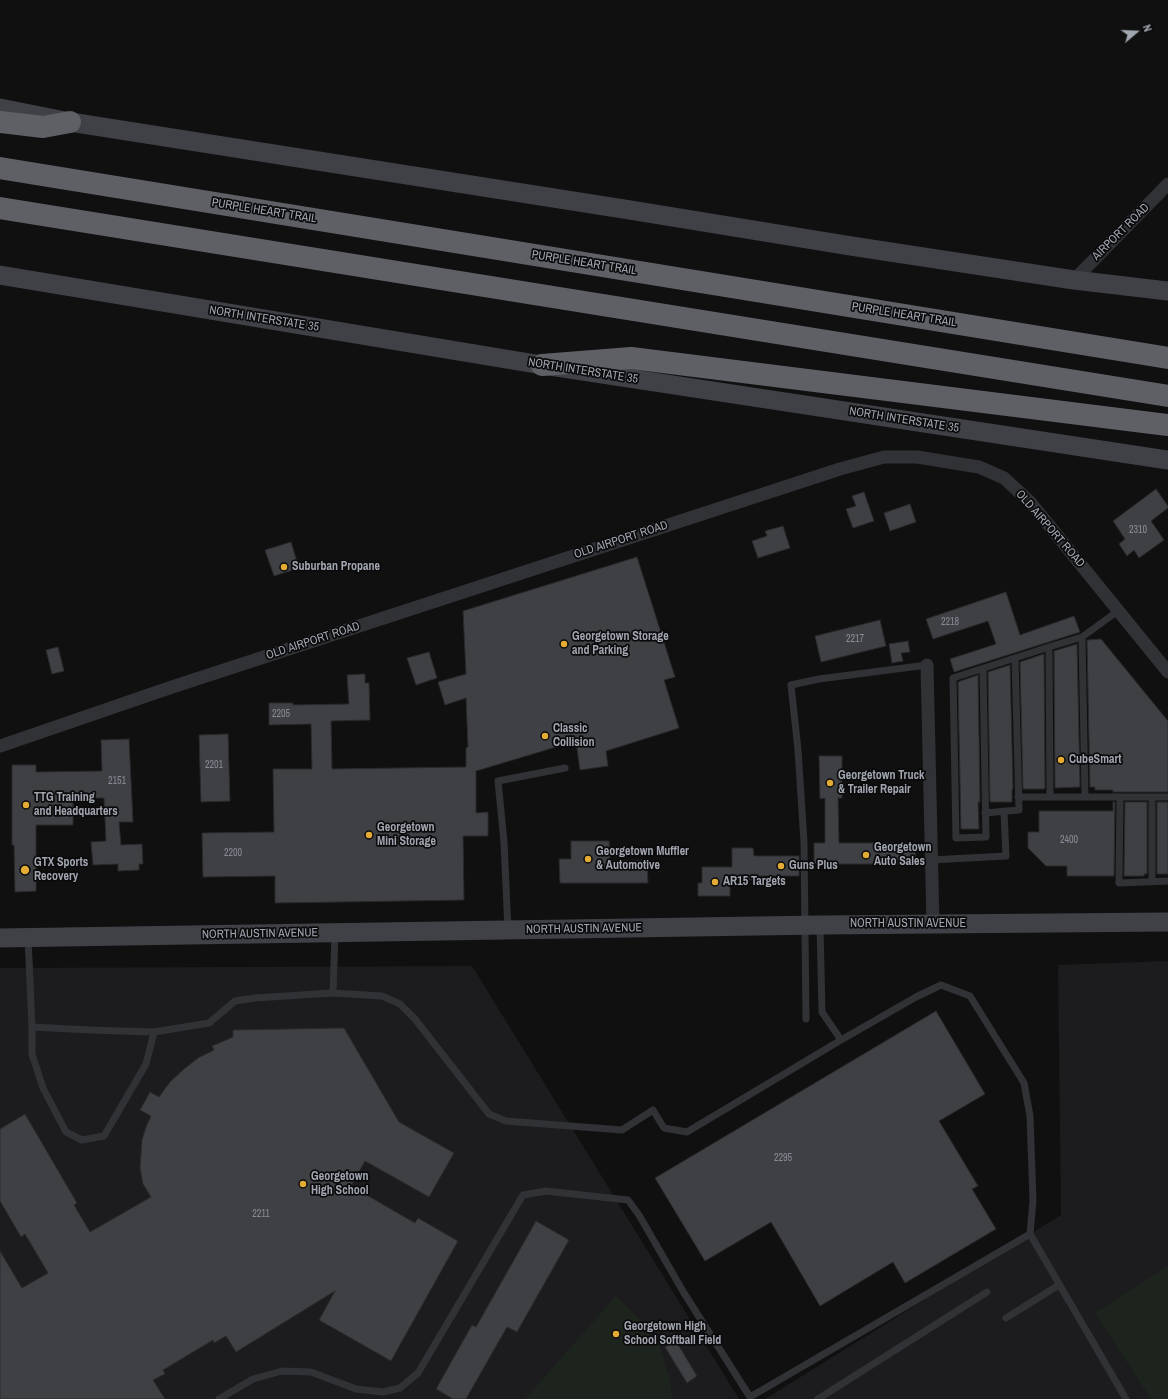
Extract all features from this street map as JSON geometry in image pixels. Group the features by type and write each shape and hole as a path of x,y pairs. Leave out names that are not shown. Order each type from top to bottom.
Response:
{"highway":[{"path":"0,122 43,127 70,122"},
{"name":"PURPLE HEART TRAIL","path":"0,168 1168,358"},
{"path":"0,208 1168,396"},
{"path":"542,365 631,358 1168,425"}],"main road":[{"path":"0,108 70,122 614,207 851,246 1074,280 1168,291"},
{"name":"NORTH INTERSTATE 35","path":"0,275 542,365 1168,460"},
{"name":"NORTH AUSTIN AVENUE","path":"0,938 812,925 1168,922"}],"street":[{"name":"AIRPORT ROAD","path":"1074,280 1168,184"},
{"name":"OLD AIRPORT ROAD","path":"0,746 363,624 840,469 884,457 917,457 979,467 1004,478 1030,502 1168,672"},
{"path":"927,665 933,924"}],"lane":[{"path":"983,669 986,837 956,838 953,678 1082,637 1118,611"},
{"path":"1082,637 1085,797"},
{"path":"1049,647 1050,797"},
{"path":"985,813 1019,810 1015,658"},
{"path":"841,1040 822,1012 803,835 798,750 791,685 819,679 927,665"},
{"path":"508,930 504,842 498,781 565,768"},
{"path":"1120,797 1119,882 1168,881"},
{"path":"1152,797 1152,882"},
{"path":"1018,798 1168,797"},
{"path":"931,860 1006,856 1004,811"},
{"path":"806,1019 812,925"},
{"path":"333,993 335,933"},
{"path":"28,938 32,1054 43,1088 66,1132 82,1140 104,1136 146,1064 154,1032"},
{"path":"32,1027 154,1032 209,1023 235,1001 263,997 333,993 382,996 400,1004 415,1019 489,1114 506,1121 622,1130 653,1110 664,1128 687,1132 841,1040 916,997 941,986 970,996 1024,1083 1030,1116 1033,1202 1030,1234 1126,1399"},
{"path":"219,1399 253,1380 282,1371 311,1372 356,1389 383,1392 400,1388 418,1373 523,1195 546,1191 628,1200 639,1215 684,1293 750,1398 1030,1234"},
{"path":"1006,1318 1059,1285"},
{"path":"818,1399 987,1292"}],"shaded area":[{"path":"1168,961 1168,1399 765,1399 1061,1215 1058,965"},
{"name":"Georgetown High School","path":"472,966 739,1399 0,1399 0,968"},
{"path":"1168,1266 1168,1399 1151,1399 1095,1313"},
{"name":"Georgetown High School Softball Field","path":"616,1296 639,1318 661,1350 671,1384 672,1399 525,1399"}],"building":[{"path":"1156,489 1168,508 1151,521 1164,540 1139,558 1134,550 1127,556 1119,544 1125,539 1113,521"},
{"path":"864,492 874,521 853,528 846,509 856,506 852,496"},
{"path":"910,504 916,522 890,531 884,513"},
{"path":"783,526 790,548 758,558 752,541 767,536 765,531"},
{"path":"291,542 299,568 274,576 265,550"},
{"path":"637,557 675,677 664,680 679,728 606,751 608,766 580,770 576,741 476,771 476,813 488,812 488,836 463,836 464,900 275,903 275,876 203,877 202,833 274,832 273,769 312,769 311,724 269,725 269,703 293,703 293,705 349,704 347,675 365,674 365,683 369,683 370,720 331,721 332,769 466,767 466,748 468,747 466,698 445,705 438,682 466,674 463,611"},
{"path":"1006,592 1020,635 1074,616 1080,632 954,672 950,659 996,644 988,621 933,639 926,619"},
{"path":"880,620 886,646 821,662 815,636"},
{"path":"1101,639 1168,721 1168,792 1113,792 1113,790 1095,790 1095,787 1090,787 1087,640"},
{"path":"908,641 910,652 901,653 903,661 892,663 889,644"},
{"path":"1077,644 1080,787 1055,788 1054,651"},
{"path":"58,647 64,671 52,674 46,650"},
{"path":"429,652 437,678 416,685 407,658"},
{"path":"1044,654 1045,788 1023,789 1020,662"},
{"path":"1010,665 1012,802 990,802 988,672"},
{"path":"978,675 979,829 961,829 958,682"},
{"path":"228,734 230,801 201,802 199,735"},
{"path":"129,739 133,822 119,822 121,845 142,844 143,864 139,864 139,870 118,871 118,864 93,865 91,842 106,841 104,798 73,798 73,825 36,825 36,891 15,892 14,845 12,845 12,765 36,765 36,772 102,771 101,740"},
{"path":"819,756 842,756 842,798 838,798 839,843 915,843 916,864 814,864 814,843 825,843 825,798 820,799"},
{"path":"1113,802 1115,802 1114,876 1067,876 1067,866 1046,866 1028,848 1028,832 1039,832 1039,811 1113,811"},
{"path":"1125,802 1147,802 1147,874 1144,874 1144,876 1124,876"},
{"path":"1157,802 1168,802 1168,874 1157,874"},
{"path":"571,841 609,841 610,861 647,860 648,883 560,883 559,859 571,859"},
{"path":"732,848 753,848 754,856 799,856 799,876 754,876 754,880 730,880 730,896 698,896 698,883 702,883 702,867 732,867"},
{"path":"936,1011 985,1094 939,1121 978,1186 972,1189 996,1229 905,1283 893,1262 820,1306 771,1222 705,1261 655,1178"},
{"name":"Georgetown High School","path":"344,1028 399,1122 454,1153 429,1197 365,1161 351,1186 415,1223 418,1218 458,1241 391,1361 319,1320 335,1291 236,1352 226,1336 214,1343 213,1340 163,1370 165,1374 153,1380 165,1399 0,1399 0,1251 22,1288 48,1273 25,1234 21,1237 0,1201 0,1129 25,1114 77,1203 74,1205 90,1232 151,1197 143,1184 140,1168 142,1140 151,1116 140,1110 150,1092 159,1097 170,1082 184,1069 198,1058 214,1050 212,1046 233,1037 233,1030"},
{"path":"536,1221 569,1240 517,1332 507,1327 466,1399 453,1399 436,1389 472,1325 476,1327"},
{"path":"676,1341 697,1376 687,1383 665,1347"}],"place":[{"name":"Suburban Propane","path":"284,567"},
{"name":"Georgetown Storage and Parking","path":"564,644"},
{"name":"Classic Collision","path":"545,736"},
{"name":"CubeSmart","path":"1061,760"},
{"name":"Georgetown Truck & Trailer Repair","path":"830,783"},
{"name":"TTG Training and Headquarters","path":"26,805"},
{"name":"Georgetown Mini Storage","path":"369,835"},
{"name":"Georgetown Auto Sales","path":"866,855"},
{"name":"Georgetown Muffler & Automotive","path":"588,859"},
{"name":"Guns Plus","path":"781,866"},
{"name":"GTX Sports Recovery","path":"25,870"},
{"name":"AR15 Targets","path":"715,882"},
{"name":"Georgetown High School","path":"303,1184"},
{"name":"Georgetown High School Softball Field","path":"616,1334"}]}
